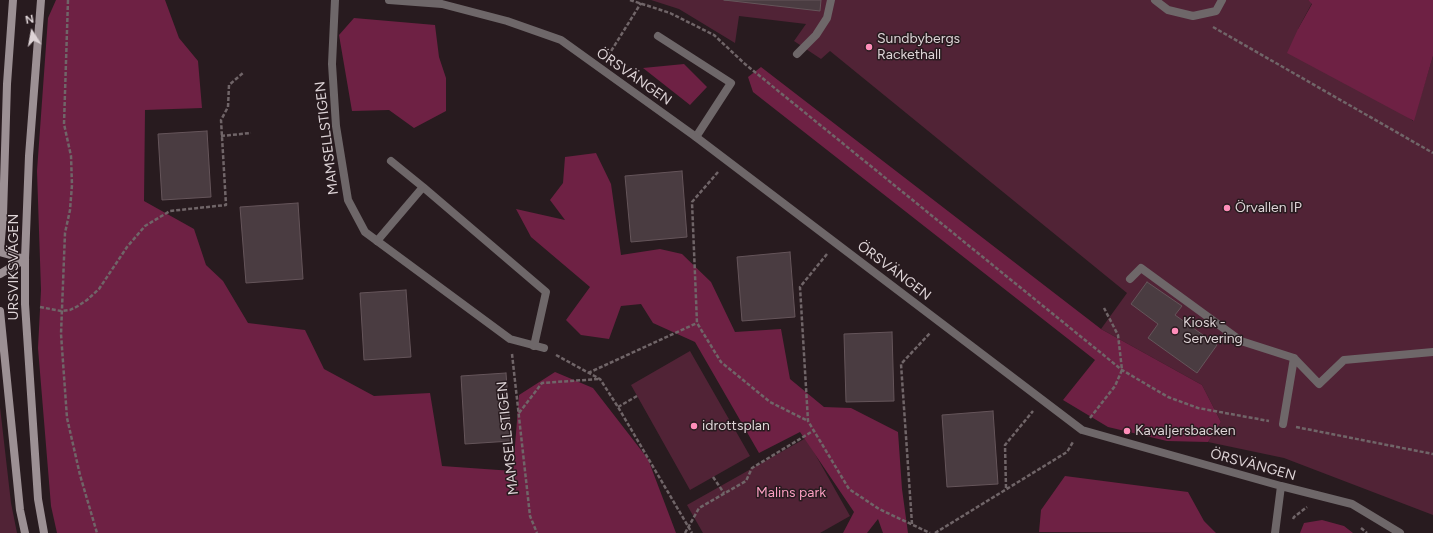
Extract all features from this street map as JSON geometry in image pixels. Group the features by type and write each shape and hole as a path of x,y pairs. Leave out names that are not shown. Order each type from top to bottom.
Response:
{"street":[{"name":"URSVIKSVÄGEN","path":"0,252 3,216 7,84 14,0"},
{"name":"URSVIKSVÄGEN","path":"41,0 29,156 25,259 25,304 38,499 44,533"},
{"name":"MAMSELLSTIGEN","path":"335,0 332,64 336,126 348,200 365,232 510,339 544,348"},
{"name":"ÖRSVÄNGEN","path":"389,0 442,4 507,21 561,40 696,137 1082,430 1281,486 1352,504 1400,533"},
{"path":"797,54 816,35 827,18 831,0"},
{"path":"1155,0 1168,10 1193,16 1216,11 1222,0"},
{"path":"658,36 731,83 696,137"},
{"path":"0,104 7,84"},
{"path":"391,161 546,292 534,346"},
{"path":"377,241 423,187"},
{"path":"0,252 25,259"},
{"path":"0,274 25,259"},
{"path":"1130,278 1141,268 1241,341 1294,358 1319,384 1344,360 1433,352"},
{"name":"URSVIKSVÄGEN","path":"0,311 20,510 25,533"},
{"path":"1282,424 1294,358"},
{"path":"1275,533 1281,486"}],"path":[{"path":"68,0 64,124 71,156 72,185 65,233 61,334 67,418 80,475 97,532 94,533"},
{"path":"630,0 670,13 714,35 745,64 1122,370 1168,397 1198,408 1433,454"},
{"path":"600,68 641,3"},
{"path":"1193,16 1433,153"},
{"path":"61,311 70,310 78,306 99,289 127,247 145,226 170,211 226,204 221,120 228,107 229,85 243,73"},
{"path":"221,136 251,133"},
{"path":"728,161 692,202 697,323 721,362 770,402 808,421"},
{"path":"836,243 800,287 808,421 849,489 879,509 930,533"},
{"path":"935,533 1006,488 1067,452 1115,386 1122,370 1118,335 1104,308"},
{"path":"912,525 901,364 940,322"},
{"path":"588,373 697,323"},
{"name":"MAMSELLSTIGEN","path":"510,339 530,516 537,533"},
{"path":"544,348 600,380 618,407 692,533"},
{"path":"519,413 542,383 600,380"},
{"path":"618,407 637,396"},
{"path":"1006,488 1005,445 1042,400"},
{"path":"685,533 699,508 746,481 752,468 814,431"},
{"path":"713,477 724,493"},
{"path":"1292,522 1294,517 1308,507"},
{"path":"1357,525 1367,533"}],"green space":[{"name":"Örvallen IP","path":"651,0 1308,0 1312,3 1298,29 1413,121 1433,56 1433,515 1284,458 1208,442 1221,422 1202,385 1101,329 1127,293 830,51 821,59 794,41 806,24 739,16 735,43 679,9"},
{"name":"idrottsplan","path":"690,351 750,456 690,490 631,385"},
{"path":"0,407 11,503 17,533 0,533"},
{"name":"Malins park","path":"806,438 850,516 820,533 703,533 687,505"}],"shaded area":[{"path":"56,0 165,0 179,38 198,61 202,108 145,110 144,201 194,229 206,265 223,281 248,323 305,330 324,369 374,396 430,393 442,466 513,471 519,395 555,372 593,388 648,459 676,533 57,533 51,506 38,348 41,290 37,171 48,18"},
{"path":"1308,0 1433,0 1433,56 1414,121 1287,53 1312,4"},
{"path":"354,18 435,25 439,57 446,78 446,111 414,128 389,110 352,111 339,35"},
{"path":"684,64 707,87 690,105 643,68"},
{"path":"761,67 1101,329 1202,385 1221,422 1208,442 1167,441 1108,427 1063,400 1095,360 753,92 748,77"},
{"path":"596,153 611,184 621,255 660,249 682,254 711,282 735,332 781,329 790,379 824,407 851,408 898,432 902,489 908,533 883,533 878,519 867,533 843,533 854,512 800,432 759,453 695,342 653,323 641,304 621,306 609,339 581,335 566,320 590,287 531,237 516,209 565,220 550,200 563,183 565,157"},
{"path":"1065,476 1188,492 1204,521 1216,533 1039,532 1041,510"},
{"path":"1322,520 1344,526 1353,533 1300,533 1304,523"}],"building":[{"path":"724,0 821,0 820,11"},
{"path":"207,131 211,197 162,200 158,134"},
{"path":"682,171 687,237 631,242 625,176"},
{"path":"298,203 303,279 246,283 240,207"},
{"path":"790,252 795,317 742,321 737,257"},
{"name":"Kiosk - Servering","path":"1147,282 1182,306 1175,315 1217,345 1197,373 1148,338 1158,324 1131,304"},
{"path":"406,290 411,357 364,360 360,293"},
{"path":"892,332 894,401 846,402 844,334"},
{"path":"506,373 511,441 465,444 461,376"},
{"path":"993,411 998,484 947,487 942,415"}],"place":[{"name":"Sundbybergs Rackethall","path":"869,47"},
{"name":"Örvallen IP","path":"1227,208"},
{"name":"Kiosk - Servering","path":"1175,331"},
{"name":"idrottsplan","path":"694,426"},
{"name":"Kavaljersbacken","path":"1127,431"}]}
